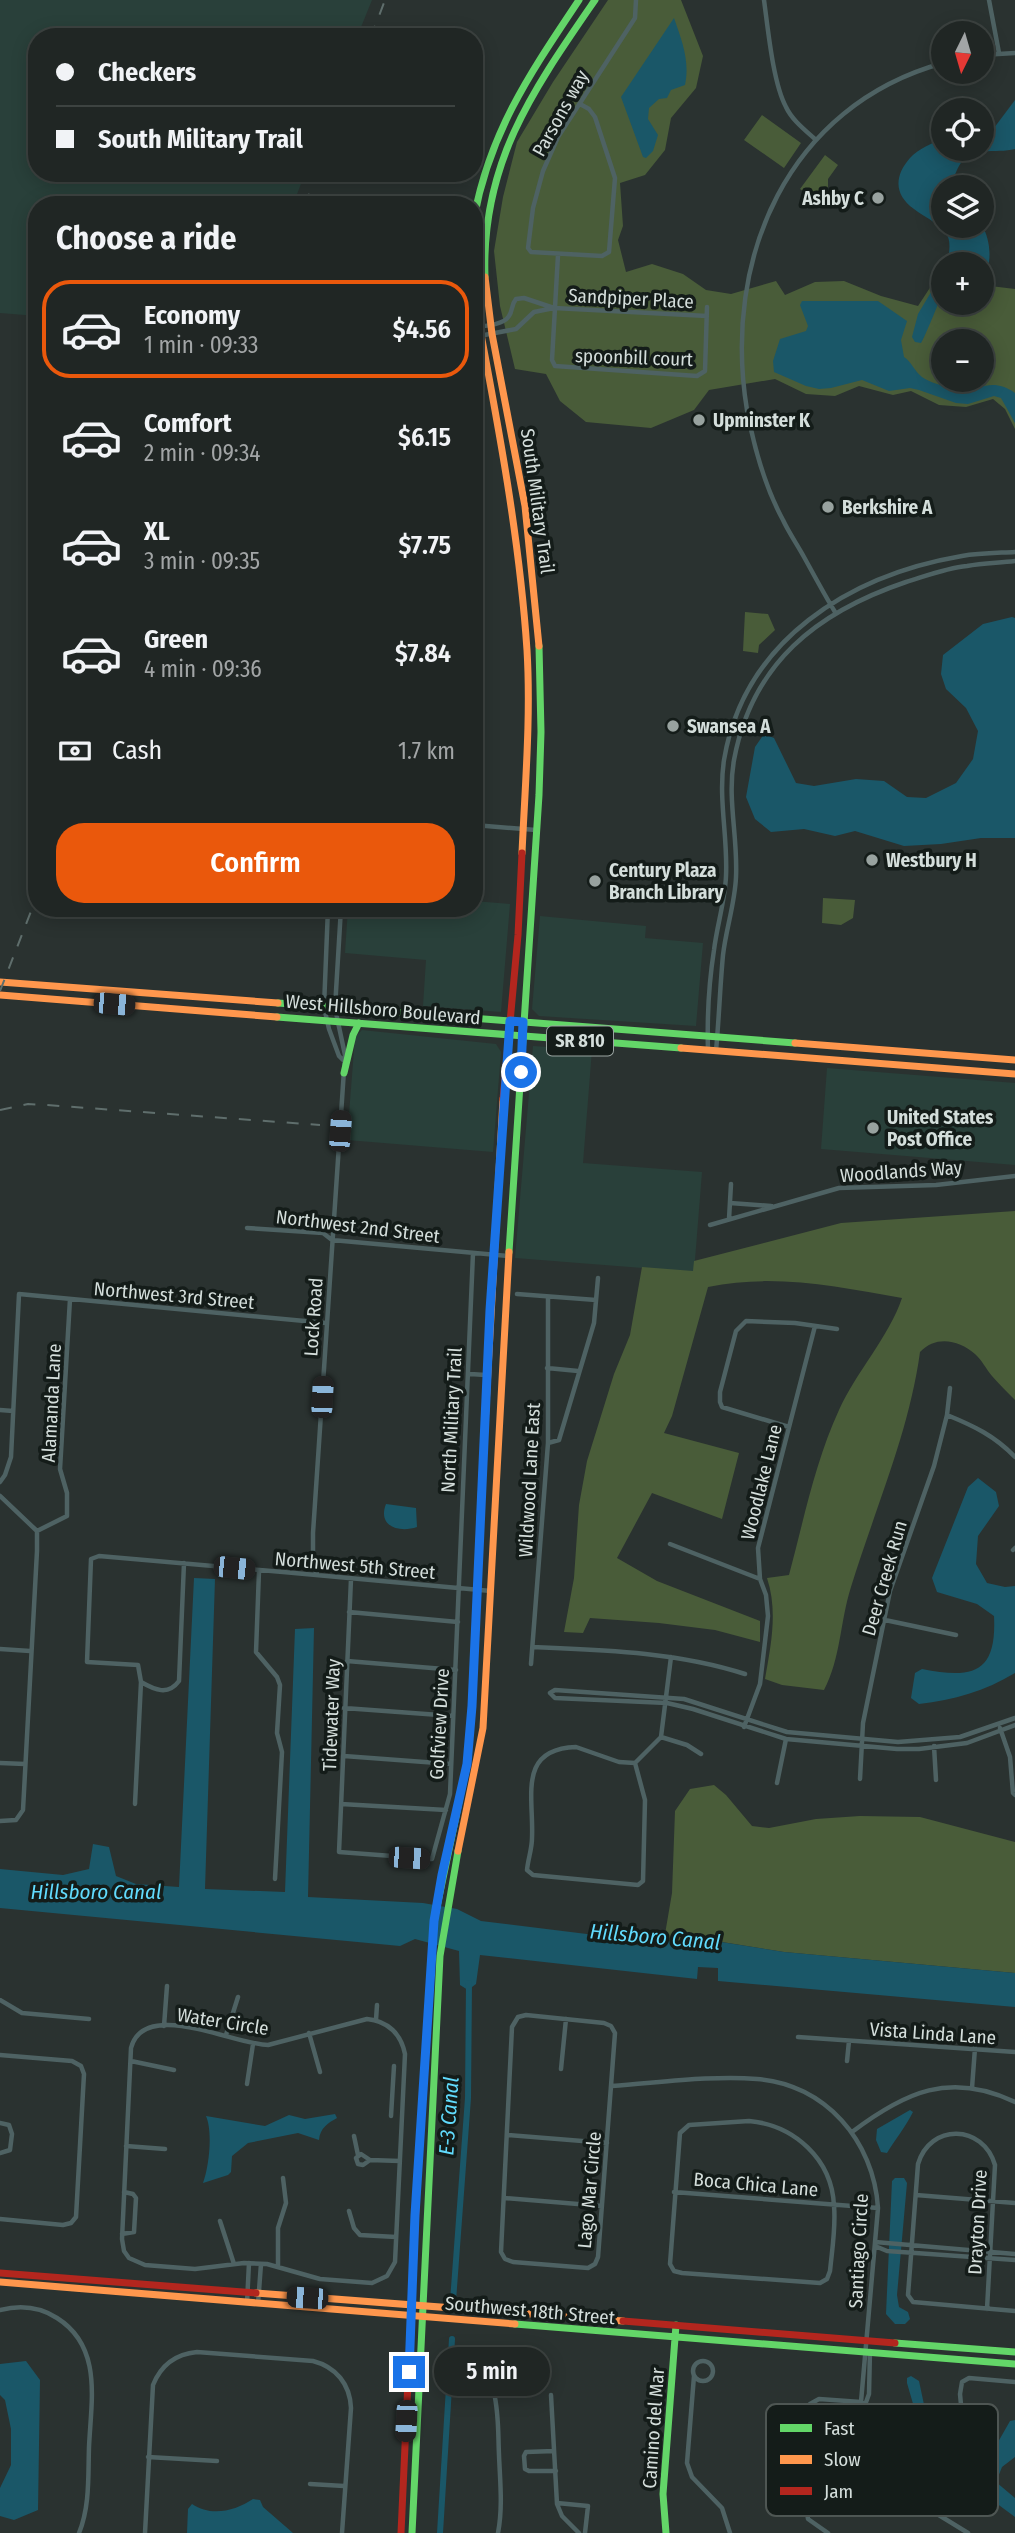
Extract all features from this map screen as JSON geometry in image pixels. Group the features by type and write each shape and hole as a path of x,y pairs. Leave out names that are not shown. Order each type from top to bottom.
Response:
{"street":[{"path":"483,175 498,131 525,82 579,0"},
{"name":"South Military Trail","path":"523,1036 537,830 540,651 531,551 515,442 492,324 484,261 486,229 496,172 521,114 595,0"},
{"name":"Parsons way","path":"558,255 531,252 528,248 533,208 543,171 558,137 635,18 636,0"},
{"path":"764,0 773,58 784,104 790,114 816,140"},
{"path":"989,0 999,53"},
{"path":"994,54 1015,53"},
{"path":"835,612 783,521 763,472 747,410 743,362 745,307 754,249 783,181 816,140 845,112 868,96 908,74 931,67"},
{"path":"555,308 558,255 602,256 608,252 615,178 595,117 589,109 580,104"},
{"path":"483,326 506,320 516,299 532,301 534,312"},
{"name":"Sandpiper Place","path":"532,301 555,308"},
{"name":"spoonbill court","path":"555,308 552,359 555,366 697,376 705,371 707,307"},
{"name":"Sandpiper Place","path":"483,336 516,330 534,312 555,308 707,316"},
{"name":"South Military Trail","path":"483,363 502,446 518,552 527,673 524,829 508,1035"},
{"path":"712,1051 708,1037 713,957 726,876 721,786 733,723 760,669 790,634 830,604 871,583 911,569 967,555 1015,552"},
{"path":"712,1051 718,1037 723,953 736,877 731,787 738,741 768,674 797,641 835,612 875,593 938,572 1015,561"},
{"path":"483,826 537,830"},
{"name":"Lock Road","path":"328,917 324,1007 339,1056 343,1059"},
{"name":"Lock Road","path":"317,1574 313,1566 313,1533 345,1055 335,1008 340,917"},
{"name":"West Hillsboro Boulevard","path":"0,982 1015,1060"},
{"path":"72,1000 80,992 95,990"},
{"name":"West Hillsboro Boulevard","path":"0,995 1015,1074"},
{"path":"189,1009 209,999"},
{"path":"344,1073 348,1064 351,1038 359,1023"},
{"name":"North Military Trail","path":"435,1955 437,1901 467,1764 472,1706 493,1255 508,1035"},
{"path":"401,2533 411,2305 435,1955 483,1728 508,1256 523,1036"},
{"path":"893,1065 902,1059 906,1052"},
{"path":"909,1066 915,1059 929,1054"},
{"name":"Woodlands Way","path":"710,1225 839,1188 936,1185 1015,1176"},
{"path":"729,1219 732,1184"},
{"path":"730,1203 774,1207"},
{"name":"Northwest 2nd Street","path":"247,1228 323,1233 332,1240 508,1256"},
{"name":"North Military Trail","path":"459,1589 473,1253"},
{"path":"548,1443 559,1440 594,1322 598,1278"},
{"name":"Northwest 3rd Street","path":"13,1411 19,1294 326,1323"},
{"path":"517,1294 596,1300"},
{"name":"Wildwood Lane East","path":"531,1664 548,1443 548,1297"},
{"name":"Alamanda Lane","path":"37,1531 67,1516 67,1493 60,1469 70,1299"},
{"path":"789,1427 722,1407 720,1402 736,1331 746,1321 838,1329"},
{"name":"Woodlake Lane","path":"744,1727 760,1684 768,1616 766,1595 760,1579 758,1548 815,1326"},
{"path":"547,1368 578,1371"},
{"path":"470,1374 487,1375"},
{"name":"Deer Creek Run","path":"860,1779 863,1723 890,1591 934,1466 947,1415 950,1388"},
{"path":"0,1410 13,1411 11,1457 0,1482"},
{"path":"947,1415 980,1428 997,1439 1015,1457"},
{"path":"0,1496 37,1531 23,1810 16,1820 0,1821"},
{"path":"670,1544 760,1579"},
{"name":"Northwest 5th Street","path":"141,1682 138,1665 87,1662 91,1559 99,1556 492,1591"},
{"path":"135,1804 141,1682 155,1690 166,1691 174,1688 179,1681 184,1563"},
{"path":"259,1571 256,1652 277,1677 280,1685 277,1733 282,1752 275,1879"},
{"name":"Tidewater Way","path":"351,1579 339,1852 432,1859"},
{"name":"Golfview Drive","path":"432,1859 450,1794 459,1589"},
{"path":"349,1612 458,1622"},
{"path":"884,1620 956,1635"},
{"path":"533,1647 623,1651 671,1657 745,1674"},
{"path":"0,1649 30,1651"},
{"path":"635,1763 645,1800 643,1881 638,1885 612,1884 533,1875 527,1870 532,1840 531,1786 541,1757 558,1748 576,1747 620,1762 635,1763 661,1737 671,1657"},
{"path":"347,1661 456,1670"},
{"path":"1015,1718 1000,1728 967,1743 934,1748 897,1749 786,1739 667,1700 555,1698 550,1693 555,1690 667,1700 699,1703 787,1732 898,1742 934,1741 960,1737 1000,1728 1015,1725"},
{"path":"344,1708 453,1716"},
{"path":"1000,1728 1010,1757 1015,1795"},
{"path":"777,1783 787,1732"},
{"path":"661,1737 687,1745 701,1754"},
{"path":"934,1741 936,1780"},
{"path":"344,1756 451,1764"},
{"path":"0,1763 25,1764"},
{"path":"341,1804 446,1810"},
{"path":"412,2533 423,2318 435,1955"},
{"path":"163,2026 167,1986"},
{"path":"226,2035 239,1997"},
{"path":"0,2000 27,2014 89,2019"},
{"path":"124,2192 134,2194 136,2198 134,2232 122,2234 124,2251 129,2258 141,2264 195,2269 249,2263 278,2266 320,2279 376,2282 384,2279 392,2269 396,2237 405,2054 402,2042 391,2028 376,2020 377,2005"},
{"name":"Lago Mar Circle","path":"522,2015 566,2019 604,2023 614,2029 598,2257 592,2267 513,2263 505,2259 501,2252 513,2023 522,2015"},
{"path":"561,2069 566,2019"},
{"name":"Water Circle","path":"122,2234 132,2044 137,2035 147,2027 163,2026 226,2035 253,2044 274,2044 358,2020 376,2020"},
{"path":"309,2034 320,2071"},
{"name":"Vista Linda Lane","path":"798,2037 1015,2052"},
{"name":"Vista Linda Lane","path":"847,2061 849,2041"},
{"path":"247,2084 253,2044"},
{"path":"972,2088 975,2048"},
{"path":"0,2055 72,2061 81,2066 84,2074 76,2217 71,2223 63,2225 0,2219"},
{"path":"131,2061 174,2070"},
{"path":"391,2116 394,2066"},
{"path":"393,2076 404,2077"},
{"name":"Santiago Circle","path":"612,2086 743,2078 772,2081 817,2099 852,2132 869,2164 876,2188 877,2208 863,2403"},
{"path":"852,2132 888,2106 917,2093 941,2088 972,2088 1015,2102"},
{"path":"749,2121 776,2127 804,2143 825,2170 834,2204 829,2275 820,2283 803,2283 682,2273 674,2270 669,2260 674,2192 679,2137 682,2130 689,2125 749,2121"},
{"path":"0,2123 9,2124 12,2134 10,2150 0,2153"},
{"name":"Drayton Drive","path":"960,2134 981,2141 992,2156 996,2169 986,2309 910,2300 908,2295 916,2195 918,2164 926,2148 942,2137 960,2134"},
{"path":"507,2135 607,2143"},
{"path":"354,2136 358,2155 355,2160 359,2165 370,2160 400,2161"},
{"path":"126,2146 165,2149"},
{"path":"358,2155 370,2160"},
{"path":"278,2266 278,2228 286,2203 283,2178"},
{"name":"Boca Chica Lane","path":"674,2192 877,2208"},
{"path":"916,2195 1015,2203"},
{"path":"504,2198 602,2206"},
{"path":"349,2211 354,2228 360,2235 396,2237"},
{"path":"220,2221 234,2264"},
{"path":"875,2244 912,2245 991,2254 1015,2260"},
{"path":"875,2244 887,2251 903,2253 1015,2254"},
{"path":"247,2303 249,2263"},
{"path":"258,2304 261,2264"},
{"name":"Southwest 18th Street","path":"0,2273 1015,2352"},
{"name":"Southwest 18th Street","path":"0,2282 1015,2364"},
{"path":"0,2310 24,2307 43,2311 64,2322 77,2335 86,2351 92,2368 90,2423 86,2504 79,2533"},
{"path":"986,2309 1015,2311"},
{"name":"Camino del Mar","path":"666,2533 663,2494 676,2325"},
{"path":"145,2533 153,2385 162,2370 175,2358 197,2352 313,2361 335,2372 343,2380 350,2396 351,2408 342,2533"},
{"path":"694,2376 700,2380 708,2379 712,2371 710,2365 702,2361 696,2364 693,2370 687,2463 692,2477 722,2508 730,2533"},
{"path":"495,2393 483,2393 480,2385 482,2380 490,2377 496,2380 498,2385 495,2393 501,2489 498,2533"},
{"path":"961,2404 962,2382 970,2378 1015,2382"},
{"path":"551,2395 557,2503 562,2516 579,2533"},
{"path":"810,2404 819,2399 863,2403"},
{"path":"555,2451 526,2452 524,2456 525,2469 556,2471"},
{"path":"148,2457 216,2461"},
{"path":"310,2484 344,2486"},
{"path":"557,2503 588,2506 585,2533"},
{"path":"808,2516 808,2519 828,2533"},
{"path":"940,2516 968,2533"}],"shaded area":[{"path":"0,0 372,0 361,28 28,28 28,182 302,182 296,196 28,196 28,315 0,313"},
{"path":"483,902 510,904 501,1012 423,1006 426,960 345,953 347,917 483,917"},
{"path":"540,916 646,926 645,938 703,943 696,1026 539,1016 532,1009"},
{"path":"362,1030 496,1044 501,1052 493,1152 347,1140 355,1037"},
{"path":"533,1046 592,1050 583,1163 702,1172 694,1272 515,1258"},
{"path":"827,1068 1015,1083 1015,1165 821,1149"}],"green space":[{"path":"608,0 681,0 703,56 696,88 671,118 665,150 645,175 620,183 623,226 618,240 626,272 652,264 683,274 706,290 731,294 776,281 785,295 815,282 844,281 881,296 918,306 931,286 931,315 994,315 994,286 1015,289 1015,429 1005,409 993,399 966,407 939,405 911,391 893,395 859,386 835,396 806,394 775,379 709,390 694,410 651,428 586,422 560,401 546,374 515,369 500,306 494,251 503,197 517,142"},
{"path":"762,115 801,143 784,168 744,140"},
{"path":"825,155 838,165 828,179 828,190 813,198 800,189"},
{"path":"745,612 768,614 775,630 759,645 758,653 743,651"},
{"path":"823,898 855,900 853,918 841,925 822,923"},
{"path":"1015,1211 1015,1400 977,1356 962,1345 940,1341 920,1352 900,1441 847,1600 834,1665 824,1690 782,1685 765,1679 773,1615 767,1578 789,1575 823,1450 839,1410 889,1327 902,1298 782,1281 708,1287 672,1416 664,1433 739,1453 722,1519 652,1493 617,1558 657,1581 760,1621 760,1642 715,1630 590,1618 583,1633 564,1632 574,1578 579,1505 587,1461 614,1374 630,1335 642,1267 693,1271 694,1261 841,1223"},
{"path":"714,1785 752,1826 769,1828 816,1819 860,1816 920,1817 1015,1842 1015,1973 784,1952 722,1942 720,1952 699,1950 699,1943 664,1940 672,1893 675,1811 690,1789"}],"water":[{"path":"674,18 686,59 685,85 671,90 667,98 659,99 649,108 648,119 658,135 653,151 646,158 643,157 621,97"},
{"path":"1015,100 1015,149 994,151 994,128"},
{"path":"931,144 931,161 963,161 956,175 931,175 931,221 907,204 898,185 905,165"},
{"path":"948,238 987,238 989,252 949,252"},
{"path":"931,292 931,315 933,315 921,343 915,342 912,337 918,314"},
{"path":"802,301 878,301 907,321 901,340 904,357 919,375 931,382 931,392 994,392 994,385 998,385 1015,393 1015,423 1001,398 994,396 968,404 956,403 910,388 889,391 862,380 819,389 774,372 773,361 780,339 806,331 808,326 800,305"},
{"path":"1015,618 1015,838 981,838 904,846 855,831 835,836 804,829 771,832 755,819 746,797 755,747 764,734 774,738 796,783 814,786 856,779 884,781 907,797 926,798 956,783 973,759 978,731 966,708 946,689 941,674 943,655 983,624"},
{"path":"978,1478 996,1492 999,1506 978,1536 976,1564 987,1583 1015,1586 1015,1673 969,1694 919,1704 911,1698 915,1673 922,1669 968,1672 986,1661 991,1650 994,1616 977,1604 937,1592 932,1578 968,1487"},
{"path":"386,1504 416,1508 417,1527 404,1529 387,1523 384,1512"},
{"name":"Hillsboro Canal","path":"194,1578 215,1579 205,1889 285,1892 295,1629 314,1628 308,1897 423,1903 457,1909 481,1921 611,1937 616,1943 655,1947 664,1940 700,1943 699,1950 720,1952 721,1942 784,1952 1015,1973 1015,2007 718,1981 718,1968 698,1967 697,1979 480,1955 476,1984 468,1990 460,1985 459,1951 415,1939 400,1946 0,1908 0,1869 63,1875 89,1869 93,1844 109,1847 116,1876 136,1884 179,1887"},
{"path":"910,2110 913,2112 887,2153 881,2152 876,2140 877,2129"},
{"path":"335,2114 337,2118 323,2129 319,2140 298,2133 248,2143 232,2156 231,2172 228,2175 203,2183 209,2150 206,2116 265,2126 289,2115 305,2119"},
{"path":"895,2178 904,2178 907,2183 897,2295 899,2307 908,2312 910,2319 905,2324 895,2324 886,2314 892,2181"},
{"path":"26,2361 40,2380 38,2510 14,2520 0,2516 0,2488 11,2465 11,2429 5,2400 0,2395 0,2364"},
{"path":"911,2376 919,2381 924,2404 913,2404 907,2378"},
{"path":"1015,2420 1015,2457 1002,2467 998,2477 998,2442 1010,2421"},
{"path":"998,2484 1015,2498 1015,2517 998,2504"},
{"path":"253,2499 260,2500 263,2507 293,2533 187,2533 188,2509 192,2504 207,2510 223,2511 239,2507"}],"waterway":[{"name":"E-3 Canal","path":"453,2301 468,2098 469,1983"},
{"name":"E-3 Canal","path":"440,2533 452,2339"}],"railway":[{"path":"374,28 385,0"},
{"path":"308,196 314,182"},
{"path":"0,991 29,917"},
{"path":"0,1110 28,1104 320,1125"}],"traffic: fast":[{"path":"483,180 490,157 514,103 579,0"},
{"path":"485,277 486,236 492,198 515,130 551,65 595,0"},
{"path":"479,196 482,182"},
{"path":"509,1252 539,795 539,646"},
{"path":"278,1003 795,1043"},
{"path":"277,1017 681,1048"},
{"path":"344,1073 353,1035 359,1023"},
{"path":"417,2186 434,1921 467,1764 482,1479"},
{"path":"412,2533 440,1956 458,1851"},
{"path":"515,2324 1015,2364"},
{"path":"666,2533 663,2494 676,2325"},
{"path":"895,2343 1015,2352"}],"traffic: slow":[{"path":"485,277 492,334 525,506 539,646"},
{"path":"483,346 506,473 527,650 527,752 522,853"},
{"path":"0,982 278,1003"},
{"path":"0,995 277,1017"},
{"path":"795,1043 1015,1060"},
{"path":"681,1048 1015,1074"},
{"path":"482,1479 503,1099"},
{"path":"458,1851 483,1728 509,1252"},
{"path":"0,2282 515,2324"},
{"path":"256,2293 623,2321"}],"traffic: jam":[{"path":"503,1099 518,935 522,853"},
{"path":"401,2533 417,2186"},
{"path":"0,2273 256,2293"},
{"path":"623,2321 895,2343"}],"place":[{"name":"Ashby C","path":"878,198"},
{"name":"Upminster K","path":"699,420"},
{"name":"Berkshire A","path":"828,507"},
{"name":"Swansea A","path":"673,726"},
{"name":"Westbury H","path":"872,860"},
{"name":"Century Plaza Branch Library","path":"595,881"},
{"name":"United States Post Office","path":"873,1128"}],"route":[{"path":"409,2372 415,2215 434,1921 467,1764 472,1706 490,1310 510,1021 523,1022 521,1072"}]}
